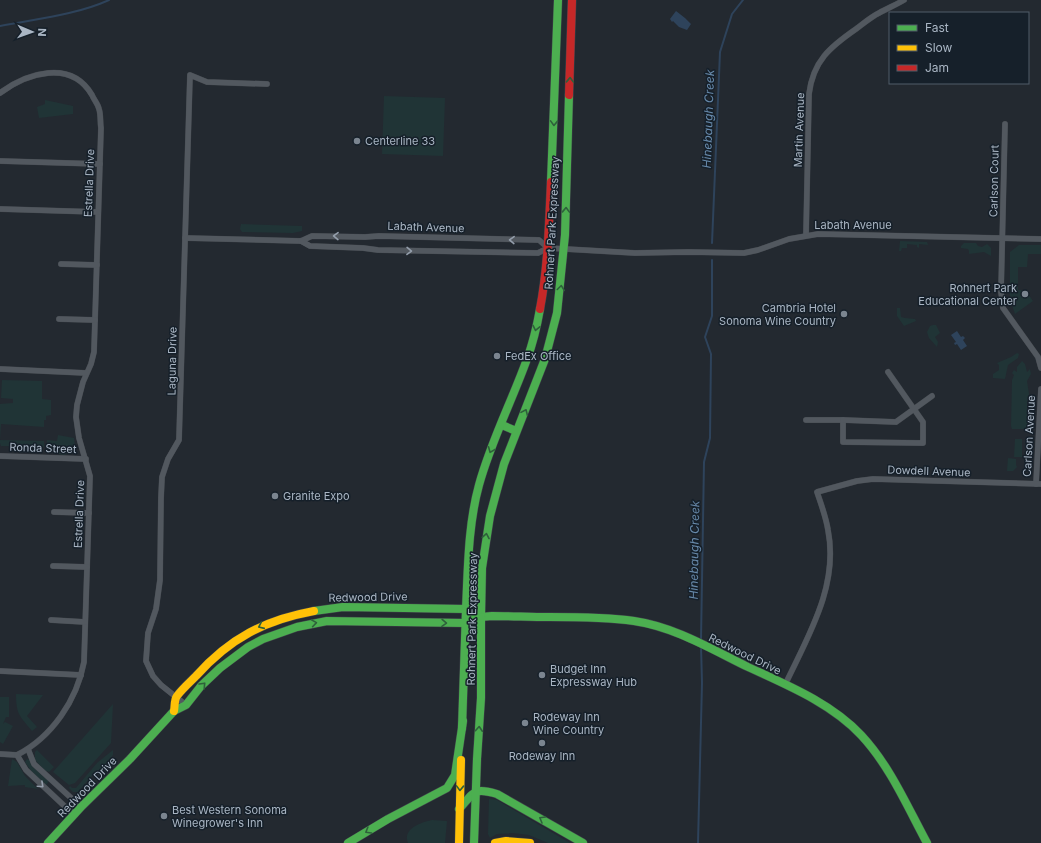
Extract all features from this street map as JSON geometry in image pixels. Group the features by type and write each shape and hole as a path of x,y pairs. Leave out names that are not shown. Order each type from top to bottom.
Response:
{"main road":[{"name":"Rohnert Park Expressway","path":"459,843 469,547 473,514 479,485 487,460 527,359 535,334 544,288 548,248 558,0"},
{"name":"Rohnert Park Expressway","path":"474,843 481,698 482,568 490,516 504,464 545,359 557,313 564,249 572,0"},
{"path":"502,425 516,431"},
{"name":"Redwood Drive","path":"176,697 210,660 237,639 259,627 283,618 328,608 343,607 466,609 481,617"},
{"name":"Redwood Drive","path":"48,843 174,711 186,705 201,686 220,668 262,639 297,627 314,623 340,620 466,623 481,617 561,617 612,618 634,621 668,630 785,685 830,710 860,734 876,753 889,772 927,843"},
{"path":"174,711 176,697"},
{"path":"348,843 388,819 447,788 455,775 463,721"},
{"path":"459,809 476,791 484,790 497,794 583,843"},
{"path":"495,843 506,841 530,843"}],"street":[{"name":"Martin Avenue","path":"806,235 809,94 813,74 826,52 836,43 878,14 904,0"},
{"name":"Estrella Drive","path":"0,94 24,80 40,74 61,74 74,78 88,89 99,109 101,128 93,358 86,373 77,405 76,417 79,438 90,476 84,662 71,700 63,713 48,732 28,749 17,755"},
{"name":"Laguna Drive","path":"186,705 161,685 153,676 146,661 146,650 148,633 156,610 160,580 162,477 168,459 179,440 190,75 206,82 267,84"},
{"name":"Carlson Court","path":"1003,237 1005,124"},
{"path":"0,161 100,164"},
{"path":"0,210 98,212"},
{"name":"Labath Avenue","path":"301,241 310,246 378,250 538,253 548,248 635,253 744,253 758,250 789,239 818,234 1041,239"},
{"name":"Labath Avenue","path":"185,238 301,241 312,236 380,236 539,240 548,248"},
{"path":"1003,237 1001,292 1003,308 1038,357 1041,368"},
{"path":"61,264 97,265"},
{"path":"59,319 95,320"},
{"path":"0,370 86,373"},
{"path":"843,420 843,442 923,443 923,422 888,372"},
{"name":"Carlson Avenue","path":"1038,484 1041,389"},
{"path":"806,420 896,422 932,396"},
{"name":"Ronda Street","path":"0,456 86,459"},
{"name":"Dowdell Avenue","path":"785,685 818,614 828,580 830,563 828,529 817,492 857,481 873,479 1038,484"},
{"path":"54,512 89,513"},
{"path":"53,566 87,567"},
{"path":"51,620 85,622"},
{"path":"0,671 81,674"},
{"path":"28,749 34,764 81,807"},
{"path":"0,754 17,755 26,770 74,815"}],"green space":[{"path":"384,96 445,98 443,156 382,154"},
{"path":"45,100 73,106 73,114 39,118 37,107 45,104"},
{"path":"241,224 302,226 302,231 293,233 242,232 240,229"},
{"path":"900,241 927,242 928,245 919,244 919,248 917,245 907,244 907,248 902,248 901,251 899,251"},
{"path":"964,243 976,243 978,246 982,247 987,244 991,248 991,256 984,252 969,254 968,249 961,248"},
{"path":"1019,245 1041,245 1041,254 1028,254 1027,267 1018,267 1018,290 1028,291 1028,294 1033,301 1015,314 1010,299 1010,252"},
{"path":"897,308 900,308 901,317 915,319 916,321 904,326 897,316"},
{"path":"936,325 940,333 935,337 938,342 937,347 929,338 927,332 930,326"},
{"path":"1017,353 1019,354 1018,358 1008,365 1005,379 993,378 993,374 999,370 999,365 997,363"},
{"path":"1022,361 1025,364 1027,372 1030,369 1031,374 1027,381 1029,394 1027,403 1028,429 1012,429 1012,380 1014,375 1012,373 1014,370 1017,372 1017,367"},
{"path":"2,380 42,381 42,399 51,400 51,415 46,416 46,420 44,420 44,427 1,424 0,440 0,404 13,403 13,399 1,398"},
{"path":"58,435 74,438 75,446 72,452 64,455 59,454 59,445 47,444 47,440 57,441"},
{"path":"1015,439 1022,439 1022,457 1014,457"},
{"path":"0,440 44,441 44,447 1,446"},
{"path":"1008,458 1016,459 1017,467 1013,471 1007,471"},
{"path":"16,694 43,695 27,716 37,727 32,731 18,711"},
{"path":"0,697 9,697 9,717 6,717 3,724 5,722 13,726 3,744 0,742"},
{"path":"113,704 111,743 75,783 69,785 53,772"},
{"path":"37,750 54,767 49,772 46,772 35,760 35,752"},
{"path":"113,750 113,755 101,769 95,772 78,792 73,792 69,788 70,786 72,788 76,788 97,763"},
{"path":"12,759 17,762 25,776 38,789 25,787 25,785 8,786"},
{"path":"27,759 30,760 39,772 49,781 46,785 33,774 25,762"},
{"path":"489,799 497,800 570,843 548,843 529,835 513,833 497,834 490,838 488,834"},
{"path":"432,820 447,821 445,843 408,843 407,838 410,830 418,824"}],"water":[{"path":"676,11 691,24 687,30 679,27 670,19"},
{"path":"957,331 961,337 963,336 965,338 963,340 967,346 961,350 957,344 955,345 954,343 956,342 951,335"}],"waterway":[{"path":"0,26 69,13 109,0"},
{"name":"Hinebaugh Creek","path":"712,243 720,52 732,14 743,0"},
{"name":"Hinebaugh Creek","path":"701,640 704,462 710,438 711,354 705,337 712,316 712,260"},
{"name":"Hinebaugh Creek","path":"698,843 702,683 701,646"}],"traffic: fast":[{"path":"551,182 558,0"},
{"path":"481,617 482,568 490,516 504,464 545,359 557,313 565,235 569,95"},
{"path":"314,611 343,607 466,609 468,562 475,500 489,453 529,353 535,334 540,309"},
{"path":"502,425 516,431"},
{"path":"462,728 466,609 481,617"},
{"path":"466,623 481,617 492,616 592,618 634,621 664,628 706,646 808,696 836,713 849,724 861,735 881,760 927,843"},
{"path":"474,843 481,698 481,617"},
{"path":"48,843 81,807 130,759 174,711 186,705 201,686 220,668 248,647 263,639 297,627 327,621 466,623"},
{"path":"348,843 388,819 447,788 455,775 463,721"},
{"path":"459,809 475,792 483,791 497,794 583,843"}],"traffic: slow":[{"path":"174,711 176,698 181,691 209,663 235,641 264,626 296,615 314,611"},
{"path":"459,843 461,760"},
{"path":"495,843 506,841 530,843"}],"traffic: jam":[{"path":"569,95 572,0"},
{"path":"540,309 549,230 551,182"}],"place":[{"name":"Centerline 33","path":"357,141"},
{"name":"Rohnert Park Educational Center","path":"1025,294"},
{"name":"Cambria Hotel Sonoma Wine Country","path":"844,314"},
{"name":"FedEx Office","path":"497,356"},
{"name":"Granite Expo","path":"275,496"},
{"name":"Budget Inn Expressway Hub","path":"542,675"},
{"name":"Rodeway Inn Wine Country","path":"525,723"},
{"name":"Rodeway Inn","path":"542,743"},
{"name":"Best Western Sonoma Winegrower's Inn","path":"164,816"}]}
